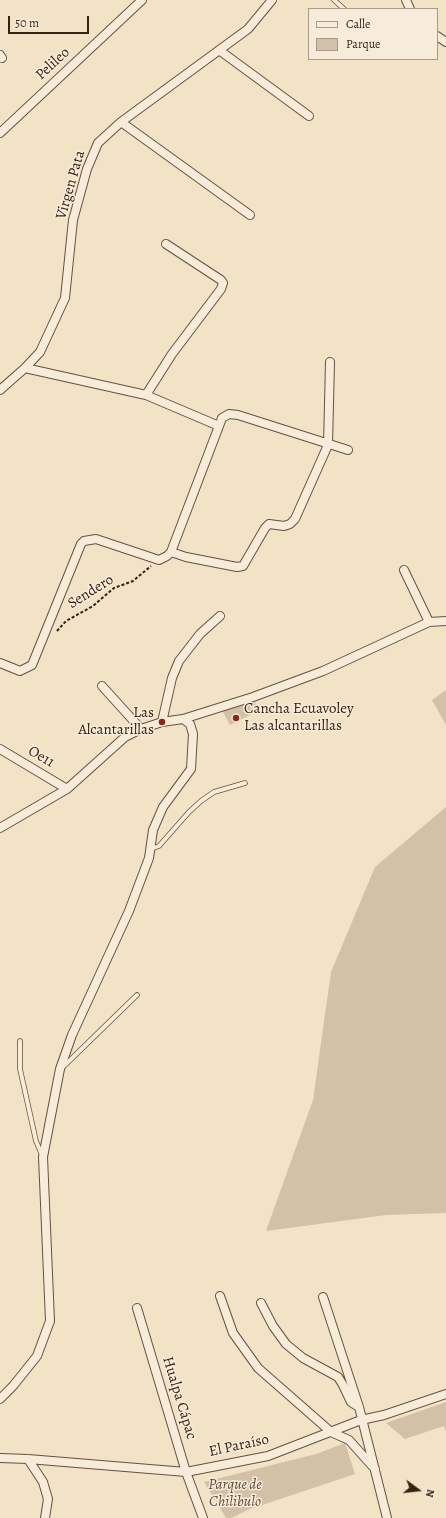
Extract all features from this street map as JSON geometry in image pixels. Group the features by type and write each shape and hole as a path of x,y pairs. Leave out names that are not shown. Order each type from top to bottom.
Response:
{"street":[{"name":"Pelileo","path":"0,132 142,0"},
{"name":"Virgen Pata","path":"0,390 26,368 40,352 65,298 73,220 87,169 98,143 121,122 248,29 272,0"},
{"path":"219,50 309,116"},
{"path":"121,122 250,215"},
{"path":"146,395 172,354 221,289 223,283 221,280 166,244"},
{"path":"171,552 186,557 237,567 243,566 265,528 269,524 284,526 290,524 295,518 328,445 330,362"},
{"path":"26,368 146,395 219,426"},
{"path":"0,663 20,671 32,665 81,544 84,541 96,539 159,560 165,559 171,552 222,418 229,414 238,415 328,445 348,450"},
{"path":"404,570 429,622"},
{"path":"162,722 172,678 179,661 200,634 220,616"},
{"path":"0,828 67,789 125,737 141,728 162,722 182,719 253,697 322,671 429,622 446,621"},
{"path":"102,686 141,728"},
{"path":"0,1399 13,1386 37,1356 50,1321 43,1157 60,1069 72,1034 129,912 149,858 154,830 163,807 191,769 193,734 190,724 182,719"},
{"name":"Oe11","path":"0,749 67,789"},
{"path":"220,1296 233,1333 258,1368 331,1432 350,1440 360,1450 374,1469"},
{"path":"323,1296 359,1407 361,1420 387,1518"},
{"path":"261,1303 273,1326 286,1344 303,1358 338,1377 343,1384 351,1402 359,1407"},
{"name":"Hualpa Cápac","path":"137,1308 186,1472 203,1518"},
{"name":"El Paraíso","path":"0,1458 186,1472 268,1456 361,1420 384,1415 446,1394"},
{"path":"28,1459 43,1482 48,1500 45,1518"}],"lane":[{"path":"334,0 343,8"},
{"path":"151,849 159,846 189,812 201,801 214,792 245,783"},
{"path":"60,1069 137,995"},
{"path":"20,1041 20,1069 36,1141 43,1157"}],"path":[{"name":"Sendero","path":"55,632 66,621 93,606 114,588 133,581 159,560"}],"green space":[{"path":"446,690 446,725 432,700"},
{"name":"Cancha Ecuavoley Las alcantarillas","path":"253,697 258,711 230,725 222,710"},
{"path":"446,807 446,1213 386,1215 266,1231 313,1100 331,972 375,867"},
{"path":"446,1402 446,1432 444,1426 405,1439 386,1423"},
{"name":"Parque de Chilibulo","path":"345,1443 355,1474 250,1509 231,1518 226,1518 204,1482 316,1454"}],"place":[{"name":"Cancha Ecuavoley Las alcantarillas","path":"236,718"},
{"name":"Las Alcantarillas","path":"162,722"}]}
